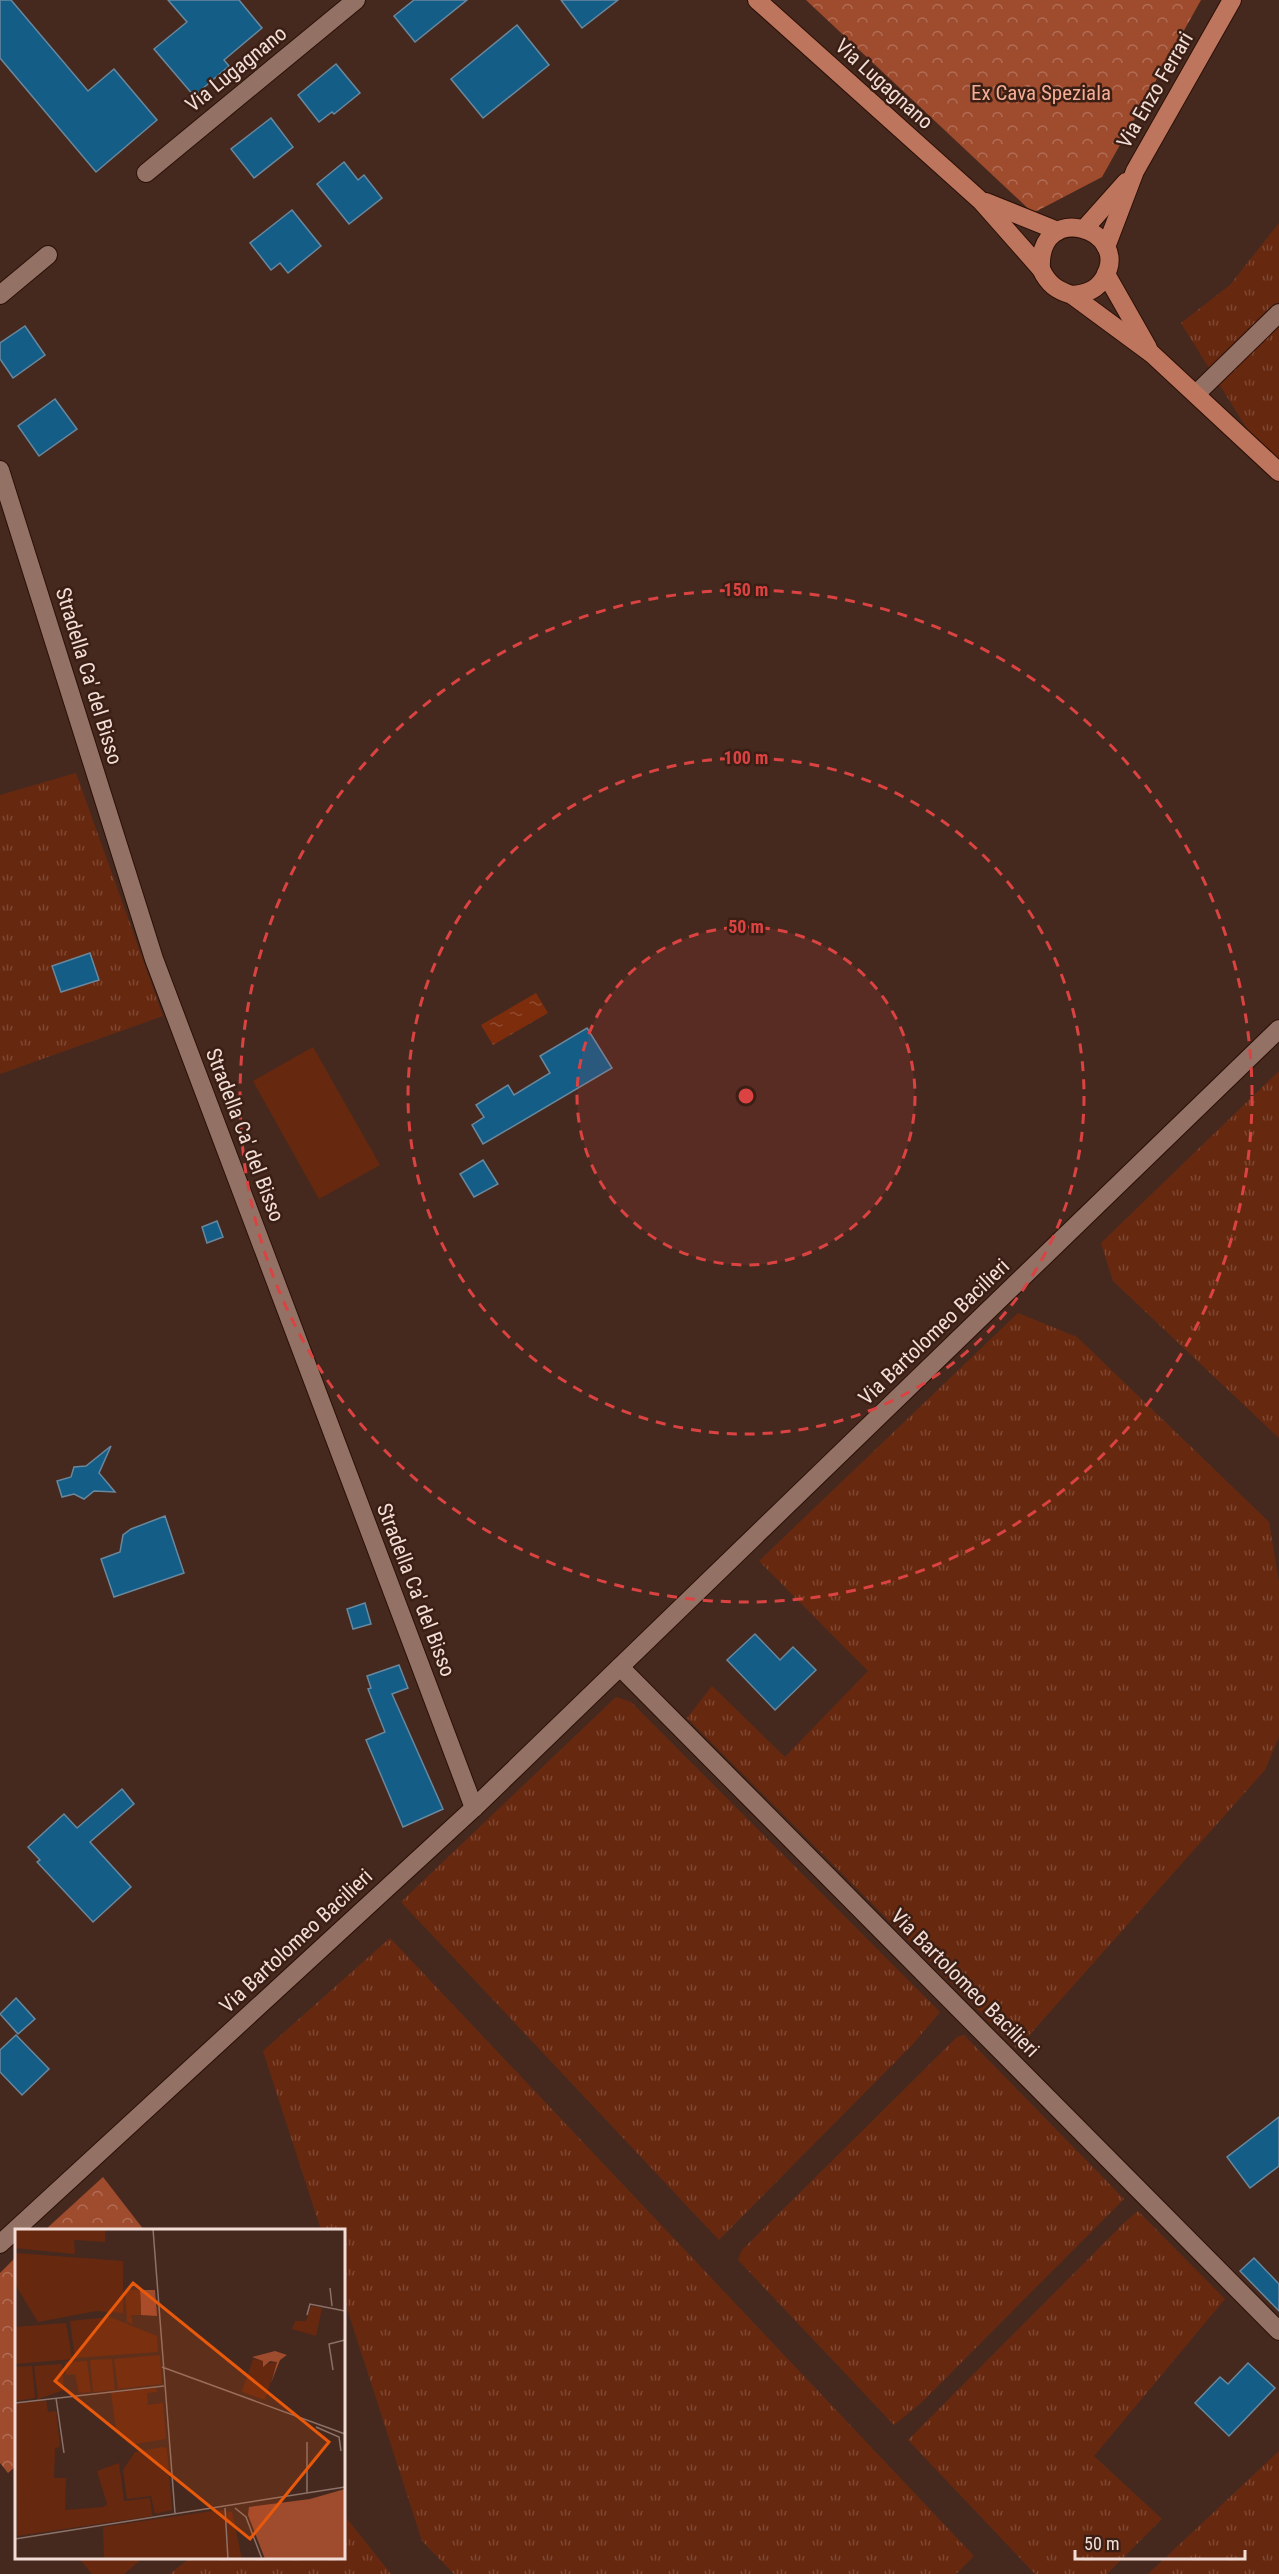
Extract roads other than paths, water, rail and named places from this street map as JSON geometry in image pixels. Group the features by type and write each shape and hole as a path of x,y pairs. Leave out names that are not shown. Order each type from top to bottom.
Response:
{"main road":[{"name":"Via Lugagnano","path":"757,0 981,201 1041,269 1047,282 1058,291 1072,295 1152,354 1279,472"},
{"name":"Via Enzo Ferrari","path":"1106,247 1134,171 1232,0"},
{"name":"Via Enzo Ferrari","path":"1085,228 1134,171"},
{"name":"Via Lugagnano","path":"981,201 1058,231 1071,227 1085,228"},
{"path":"1085,228 1094,232 1106,247"},
{"path":"1041,269 1043,247 1058,231"},
{"name":"Via Lugagnano","path":"1106,247 1109,261 1106,274 1152,354"},
{"path":"1072,295 1092,290 1106,274"}],"street":[{"name":"Via Lugagnano","path":"146,173 356,0"},
{"path":"0,295 48,255"},
{"path":"1196,394 1279,313"},
{"name":"Stradella Ca' del Bisso","path":"0,470 154,959 474,1808"},
{"name":"Via Bartolomeo Bacilieri","path":"16,2229 474,1808 1279,1029"},
{"name":"Via Bartolomeo Bacilieri","path":"620,1667 1279,2331"},
{"name":"Via Bartolomeo Bacilieri","path":"0,2244 15,2230"}],"water":[{"path":"536,993 548,1013 493,1045 481,1025"}],"park label":[{"name":"Ex Cava Speziala","path":"1041,93"}]}
